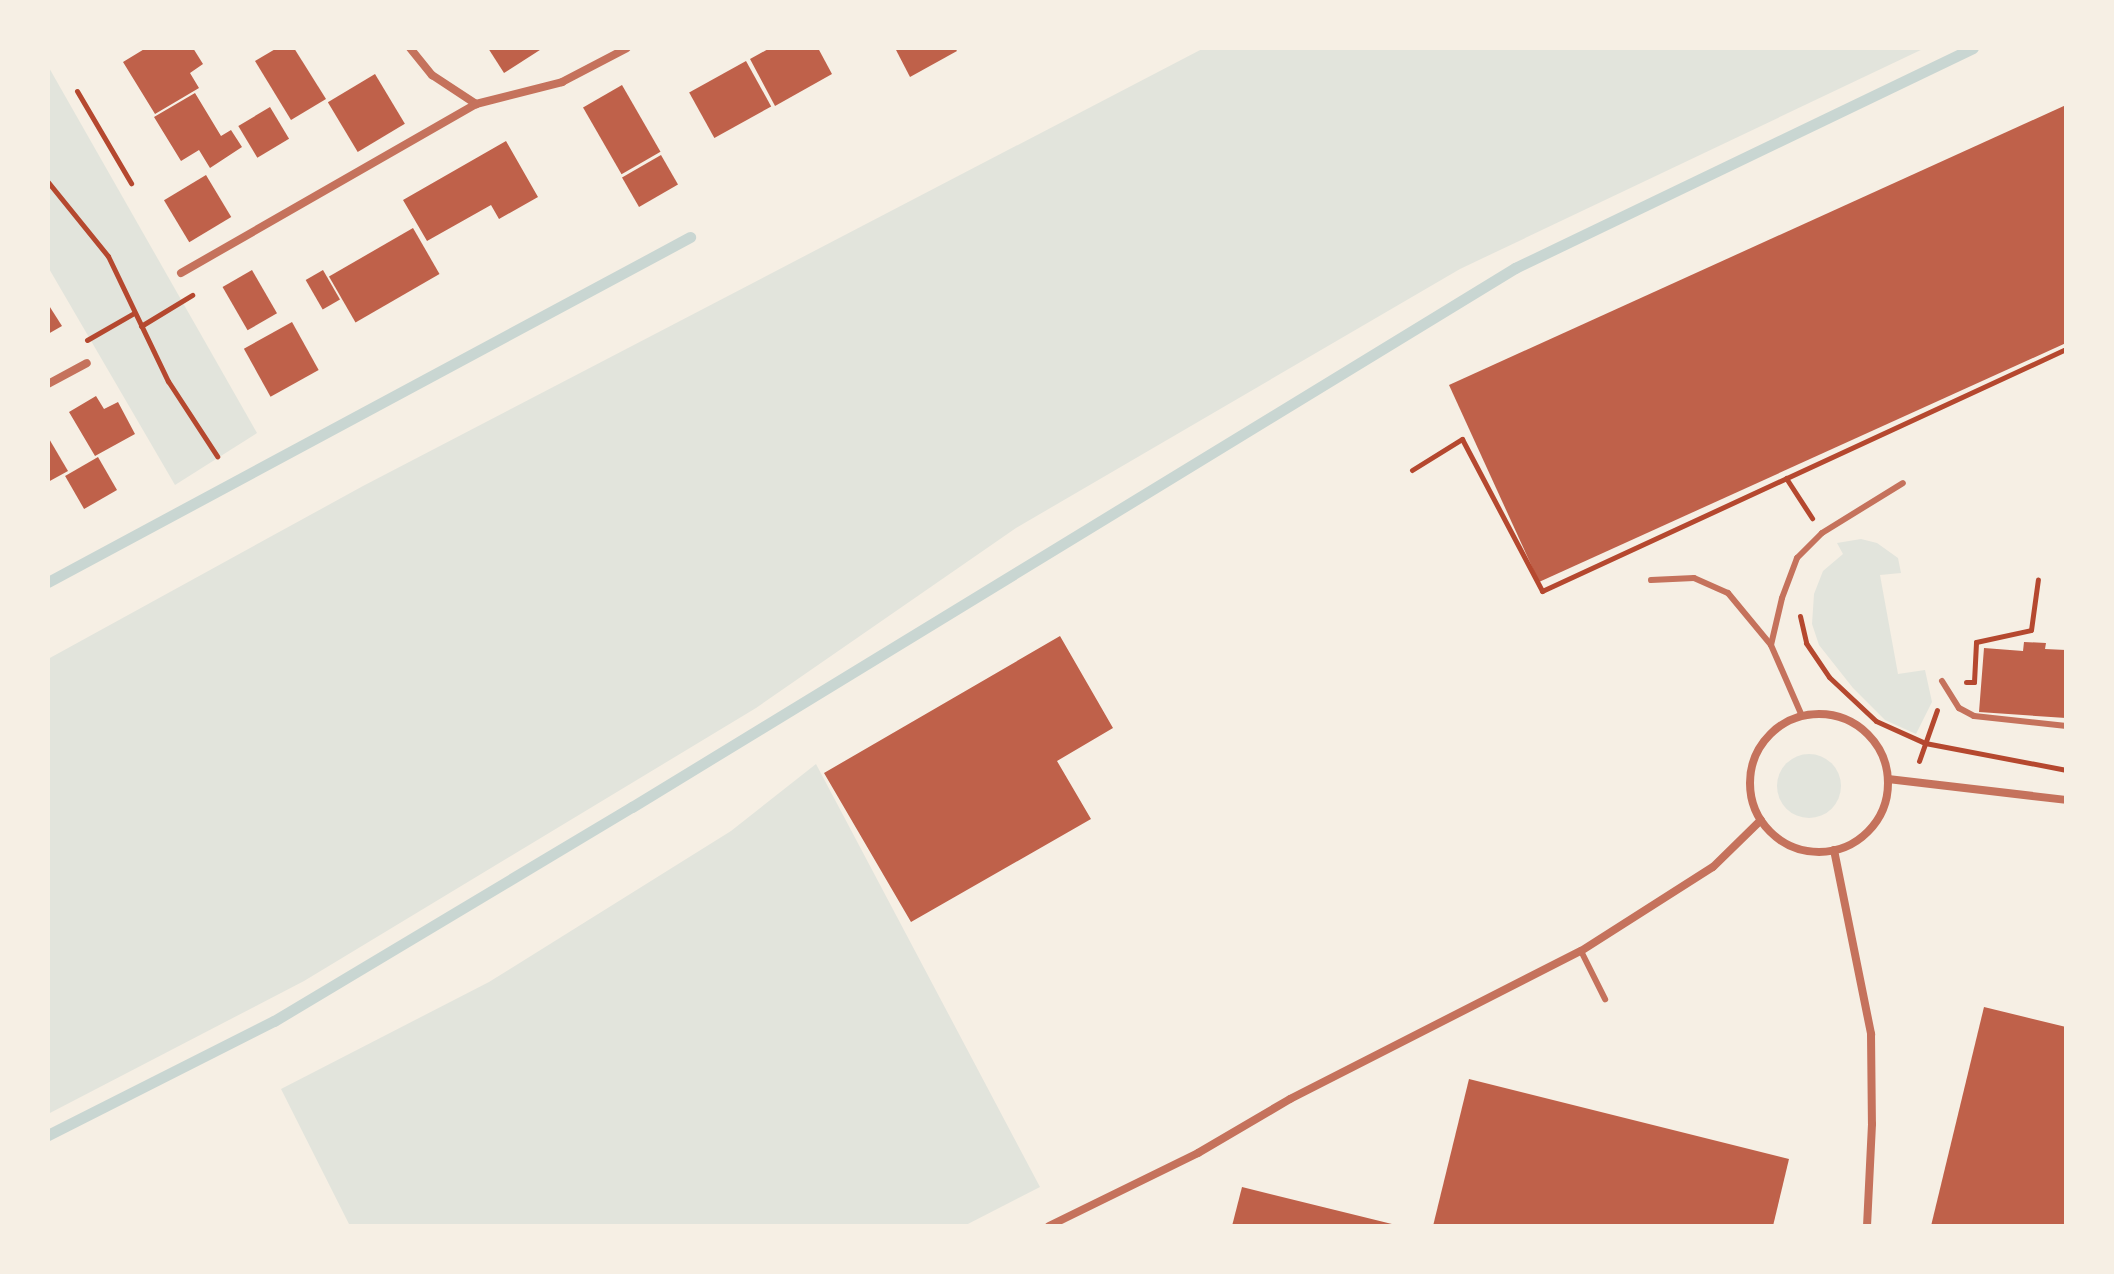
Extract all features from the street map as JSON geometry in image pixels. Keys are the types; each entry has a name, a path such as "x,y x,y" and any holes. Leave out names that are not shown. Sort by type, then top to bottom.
{"street":[{"path":"410,48 432,75 476,104"},
{"path":"181,273 476,104 562,82 627,48"},
{"path":"48,384 87,363"},
{"path":"1802,716 1841,718 1859,727 1883,759 1888,779 1886,798 1874,824 1852,843 1834,850 1814,852 1793,847 1775,836 1761,820 1750,785 1758,749 1769,734 1802,716"},
{"path":"1888,779 2066,800"},
{"path":"1049,1226 1070,1222 1581,951 1713,867 1761,820"},
{"path":"1834,850 1857,951 1871,1034 1872,1124 1867,1226"}],"lane":[{"path":"1771,645 1782,598 1797,558 1822,533 1903,483"},
{"path":"1651,580 1694,578 1728,593 1771,645 1802,716"},
{"path":"1942,681 1959,708 1974,716 2066,726"},
{"path":"1581,951 1605,999"}],"path":[{"path":"77,91 131,183"},
{"path":"48,182 108,256 168,381 217,456"},
{"path":"141,326 193,295"},
{"path":"87,363 78,345 134,313"},
{"path":"1412,470 1462,439 1542,591 2066,349"},
{"path":"1786,478 1822,533"},
{"path":"1911,780 1942,681 1974,682 1976,642 2031,630 2038,579"},
{"path":"1799,609 1806,643 1829,677 1876,721 1925,743 2066,770"}],"shaded area":[{"path":"1204,48 1925,48 1460,269 1016,528 756,708 304,981 48,1114 48,659 363,486"},
{"path":"48,66 257,433 175,485 48,267"},
{"path":"1861,539 1877,543 1898,558 1901,573 1880,575 1898,674 1925,670 1932,702 1916,734 1885,720 1853,688 1819,645 1812,624 1814,594 1823,571 1843,554 1837,543"},
{"path":"1809,754 1827,760 1835,768 1841,786 1835,804 1827,812 1809,818 1791,812 1783,804 1777,786 1783,768 1791,760"},
{"path":"816,764 1040,1187 964,1226 350,1226 281,1089 489,982 731,831"}],"building":[{"path":"146,48 193,48 203,64 190,73 199,88 155,114 123,62"},
{"path":"277,48 294,48 326,99 291,120 255,61"},
{"path":"488,48 543,48 504,73"},
{"path":"770,48 818,48 832,74 775,106 750,59"},
{"path":"895,48 955,48 957,51 910,77"},
{"path":"746,61 771,106 714,138 689,93"},
{"path":"375,74 405,124 358,152 328,102"},
{"path":"622,85 660,152 622,174 583,108"},
{"path":"195,93 221,136 231,130 242,147 210,168 199,150 181,161 154,117"},
{"path":"2066,105 2066,343 1539,582 1449,385"},
{"path":"270,107 289,139 257,158 238,126"},
{"path":"506,141 538,197 499,219 491,205 427,241 403,200"},
{"path":"661,155 678,184 639,207 622,178"},
{"path":"206,175 231,217 189,242 164,200"},
{"path":"413,228 440,274 355,322 329,276"},
{"path":"252,270 277,313 248,330 223,287"},
{"path":"323,270 340,299 323,309 306,280"},
{"path":"48,304 62,326 48,334"},
{"path":"292,322 319,370 271,397 244,349"},
{"path":"96,396 104,409 118,402 135,434 95,456 69,412"},
{"path":"48,437 68,471 48,482"},
{"path":"98,457 117,490 84,509 65,476"},
{"path":"1060,636 1113,728 1057,761 1091,819 911,922 824,773"},
{"path":"2024,642 2046,643 2045,649 2066,650 2066,718 1979,712 1984,648 2023,651"},
{"path":"1984,1007 2066,1027 2066,1226 1931,1226"},
{"path":"1469,1079 1789,1159 1773,1226 1433,1226"},
{"path":"1242,1187 1396,1225 1396,1226 1232,1226"}],"waterway":[{"path":"48,1135 274,1021 632,807 1515,268 1973,48"},
{"path":"48,582 690,237"}]}
